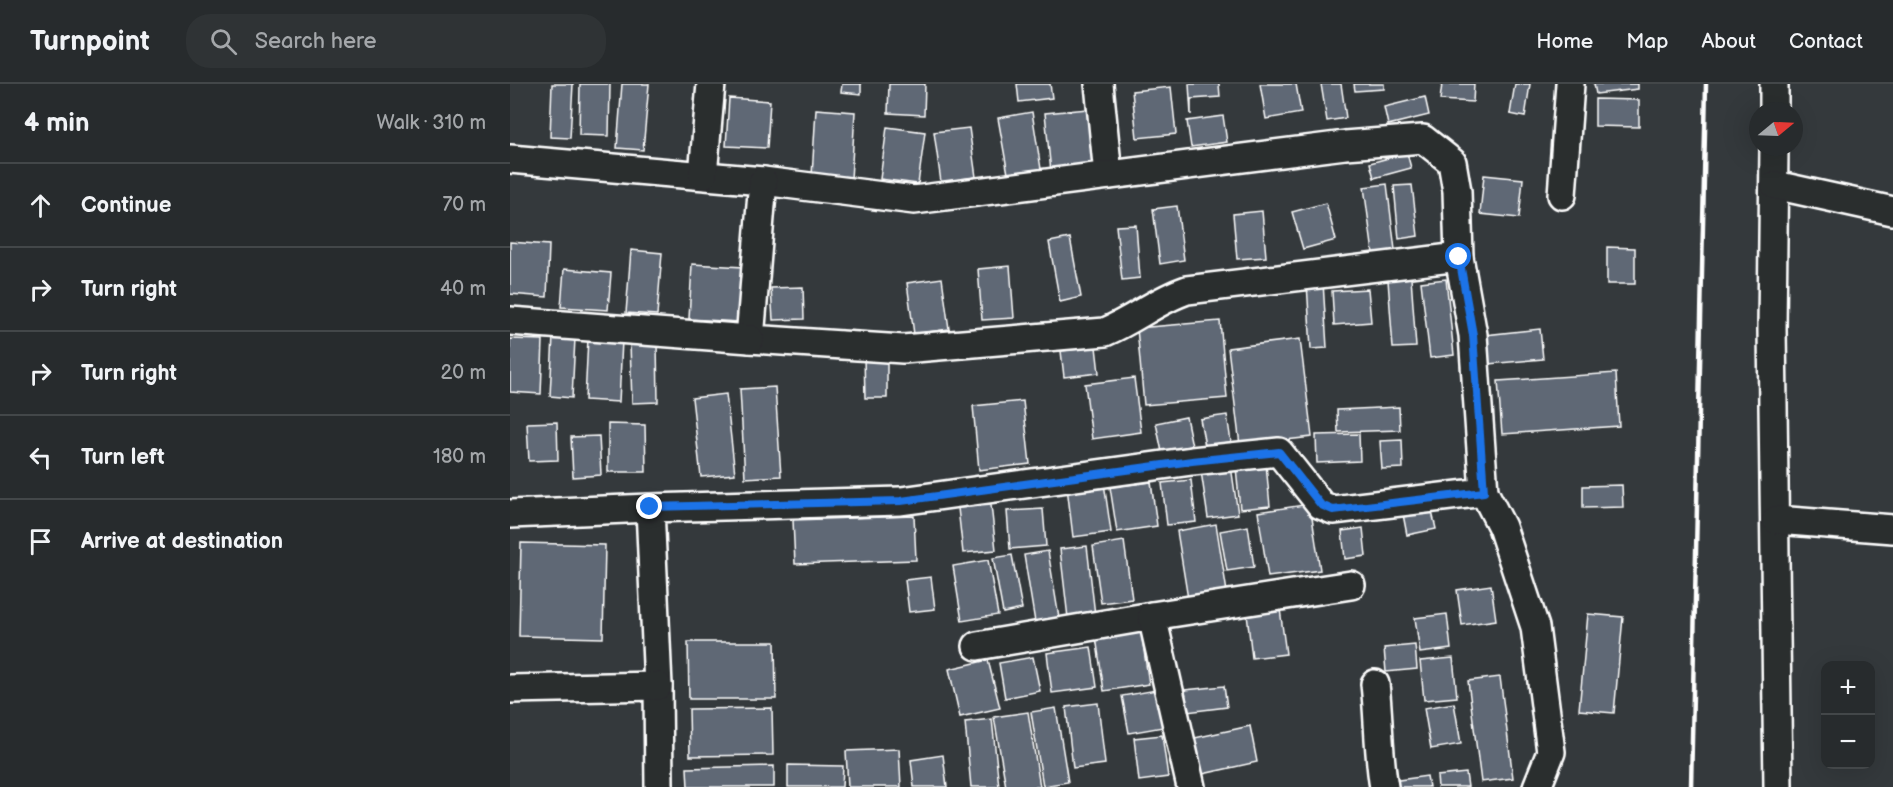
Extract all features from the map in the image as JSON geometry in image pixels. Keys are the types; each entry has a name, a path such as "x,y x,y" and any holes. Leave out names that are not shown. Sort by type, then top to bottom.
{"street":[{"path":"703,175 711,84"},
{"path":"1099,84 1108,175"},
{"path":"1562,195 1570,84"},
{"path":"1774,84 1774,102"},
{"path":"510,159 763,181 914,200 1345,146 1423,139 1452,162 1457,191 1459,257 1473,335 1484,492 1502,526 1534,627 1551,752 1537,787"},
{"path":"1774,156 1772,329 1778,787"},
{"path":"750,339 763,181"},
{"path":"1775,185 1893,211"},
{"path":"510,321 903,350 1105,332 1168,296 1187,290 1459,257"},
{"path":"510,514 650,507 901,501 1192,461 1279,452 1321,505 1333,510 1484,492"},
{"path":"650,507 658,686 659,787"},
{"path":"1776,520 1893,529"},
{"path":"977,646 1351,585"},
{"path":"1152,616 1191,787"},
{"path":"1375,684 1379,723 1379,758 1384,787"},
{"path":"510,689 658,686"}],"building":[{"path":"552,84 573,84 570,138 550,137"},
{"path":"580,84 610,84 609,136 579,135"},
{"path":"622,84 649,84 643,150 617,148"},
{"path":"842,84 861,84 861,94 841,92"},
{"path":"889,84 925,84 924,115 888,113"},
{"path":"1017,84 1050,84 1052,98 1019,102"},
{"path":"1189,84 1219,84 1220,97 1191,99 1191,115"},
{"path":"1260,84 1296,84 1301,113 1266,119"},
{"path":"1321,84 1341,84 1346,118 1327,121"},
{"path":"1354,84 1384,84 1384,89 1355,91"},
{"path":"1442,84 1474,84 1473,102 1440,100"},
{"path":"1515,84 1530,84 1525,117 1510,114"},
{"path":"1594,84 1638,84 1638,89 1596,94"},
{"path":"1171,87 1176,134 1137,138 1132,91"},
{"path":"1425,97 1429,115 1388,125 1384,107"},
{"path":"729,98 770,101 767,148 726,146"},
{"path":"1595,99 1639,100 1639,127 1595,126"},
{"path":"816,109 855,112 851,179 812,176"},
{"path":"1088,109 1094,168 1051,172 1045,113"},
{"path":"1032,112 1041,169 1008,174 998,118"},
{"path":"1223,116 1227,142 1191,147 1187,121"},
{"path":"887,127 925,132 918,184 880,179"},
{"path":"969,128 976,177 941,182 934,132"},
{"path":"1407,153 1411,168 1374,178 1370,163"},
{"path":"1484,175 1523,179 1519,218 1480,214"},
{"path":"1387,184 1395,250 1373,253 1364,187"},
{"path":"1412,185 1418,236 1399,239 1394,186"},
{"path":"1326,203 1336,240 1303,249 1292,212"},
{"path":"1177,206 1184,260 1160,264 1153,209"},
{"path":"1262,211 1266,257 1237,259 1233,214"},
{"path":"1136,225 1140,278 1122,280 1116,226"},
{"path":"1070,238 1081,297 1060,302 1049,242"},
{"path":"510,242 549,245 547,297 510,294"},
{"path":"1607,247 1635,248 1635,284 1607,284"},
{"path":"631,250 662,253 657,315 626,313"},
{"path":"692,264 743,267 740,322 689,319"},
{"path":"1010,266 1014,318 982,320 978,269"},
{"path":"564,269 611,273 608,310 561,307"},
{"path":"942,278 949,329 914,334 907,283"},
{"path":"1411,278 1416,347 1393,348 1388,280"},
{"path":"1446,279 1454,355 1430,358 1421,282"},
{"path":"1323,282 1327,348 1311,349 1307,283"},
{"path":"803,287 804,319 773,320 771,288"},
{"path":"1368,289 1371,322 1334,325 1332,291"},
{"path":"1220,321 1227,398 1144,405 1137,328"},
{"path":"1540,329 1543,359 1488,364 1485,335"},
{"path":"553,336 575,338 572,398 550,396"},
{"path":"588,338 622,340 619,402 585,400"},
{"path":"510,339 543,340 541,394 510,392"},
{"path":"1300,339 1312,437 1240,445 1228,348"},
{"path":"630,343 657,343 658,402 632,403"},
{"path":"1096,347 1099,373 1064,377 1061,351"},
{"path":"864,356 887,356 887,398 865,398"},
{"path":"1616,373 1619,426 1502,434 1498,381"},
{"path":"1134,378 1141,432 1092,439 1085,384"},
{"path":"775,387 781,476 745,478 740,389"},
{"path":"726,394 735,474 701,477 692,398"},
{"path":"1023,401 1030,464 979,470 973,406"},
{"path":"1399,407 1400,430 1338,432 1337,410"},
{"path":"1227,415 1231,442 1205,446 1200,419"},
{"path":"1186,417 1192,446 1162,452 1156,423"},
{"path":"557,422 558,460 529,461 527,423"},
{"path":"608,424 645,425 646,472 608,472"},
{"path":"1359,434 1360,461 1317,463 1316,435"},
{"path":"599,436 601,475 573,477 571,437"},
{"path":"1402,440 1403,468 1382,469 1380,441"},
{"path":"1266,464 1270,506 1240,509 1236,467"},
{"path":"1231,466 1238,514 1208,518 1201,471"},
{"path":"1191,480 1196,522 1167,525 1162,483"},
{"path":"1151,482 1157,526 1117,532 1110,487"},
{"path":"1104,483 1111,532 1073,537 1067,487"},
{"path":"1622,485 1623,507 1583,508 1583,486"},
{"path":"1430,503 1436,529 1407,535 1402,509"},
{"path":"1310,504 1320,570 1268,577 1258,512"},
{"path":"991,505 996,550 963,553 958,508"},
{"path":"1043,509 1046,546 1010,549 1007,511"},
{"path":"914,516 916,560 795,564 793,520"},
{"path":"1216,524 1228,598 1189,605 1177,531"},
{"path":"1248,526 1254,567 1227,571 1220,531"},
{"path":"1363,528 1366,556 1345,559 1342,531"},
{"path":"1124,541 1132,599 1101,603 1093,546"},
{"path":"521,543 605,545 603,638 519,636"},
{"path":"1087,546 1095,615 1068,618 1060,549"},
{"path":"1048,551 1059,618 1035,622 1024,555"},
{"path":"1012,555 1022,609 1003,613 993,558"},
{"path":"988,560 998,615 962,621 953,566"},
{"path":"931,577 935,609 909,612 905,580"},
{"path":"1491,585 1496,620 1462,625 1457,590"},
{"path":"1280,609 1286,654 1252,658 1247,614"},
{"path":"1447,614 1451,649 1420,653 1415,618"},
{"path":"1588,614 1623,617 1614,713 1579,710"},
{"path":"1141,631 1149,684 1104,691 1096,637"},
{"path":"688,642 775,642 776,699 689,699"},
{"path":"1415,645 1417,669 1386,672 1384,648"},
{"path":"1091,647 1097,687 1052,693 1047,653"},
{"path":"1033,657 1040,691 1005,698 999,663"},
{"path":"1453,658 1457,697 1424,700 1420,661"},
{"path":"988,660 1000,708 960,717 949,669"},
{"path":"1500,677 1513,778 1481,782 1468,681"},
{"path":"1224,686 1227,707 1187,712 1185,690"},
{"path":"1156,690 1163,727 1129,733 1122,696"},
{"path":"1098,703 1105,764 1073,768 1066,707"},
{"path":"1454,703 1461,744 1431,749 1424,708"},
{"path":"772,708 773,755 690,756 689,709"},
{"path":"1056,708 1068,782 1043,786 1031,712"},
{"path":"1028,712 1040,787 1006,787 994,717"},
{"path":"992,719 999,787 971,787 965,722"},
{"path":"1250,726 1257,762 1198,775 1190,739"},
{"path":"1162,735 1168,777 1139,781 1134,738"},
{"path":"899,749 901,787 848,787 846,751"},
{"path":"943,755 947,787 914,787 911,760"},
{"path":"788,765 843,766 842,787 788,787"},
{"path":"774,766 774,787 688,787 687,768"},
{"path":"1466,773 1468,787 1438,787 1437,776"},
{"path":"1427,776 1429,787 1393,787 1392,781"}],"railway":[{"path":"1691,787 1706,84"}],"route":[{"path":"650,507 901,501 1192,461 1279,452 1321,505 1333,510 1484,492 1473,335 1459,257"}]}
